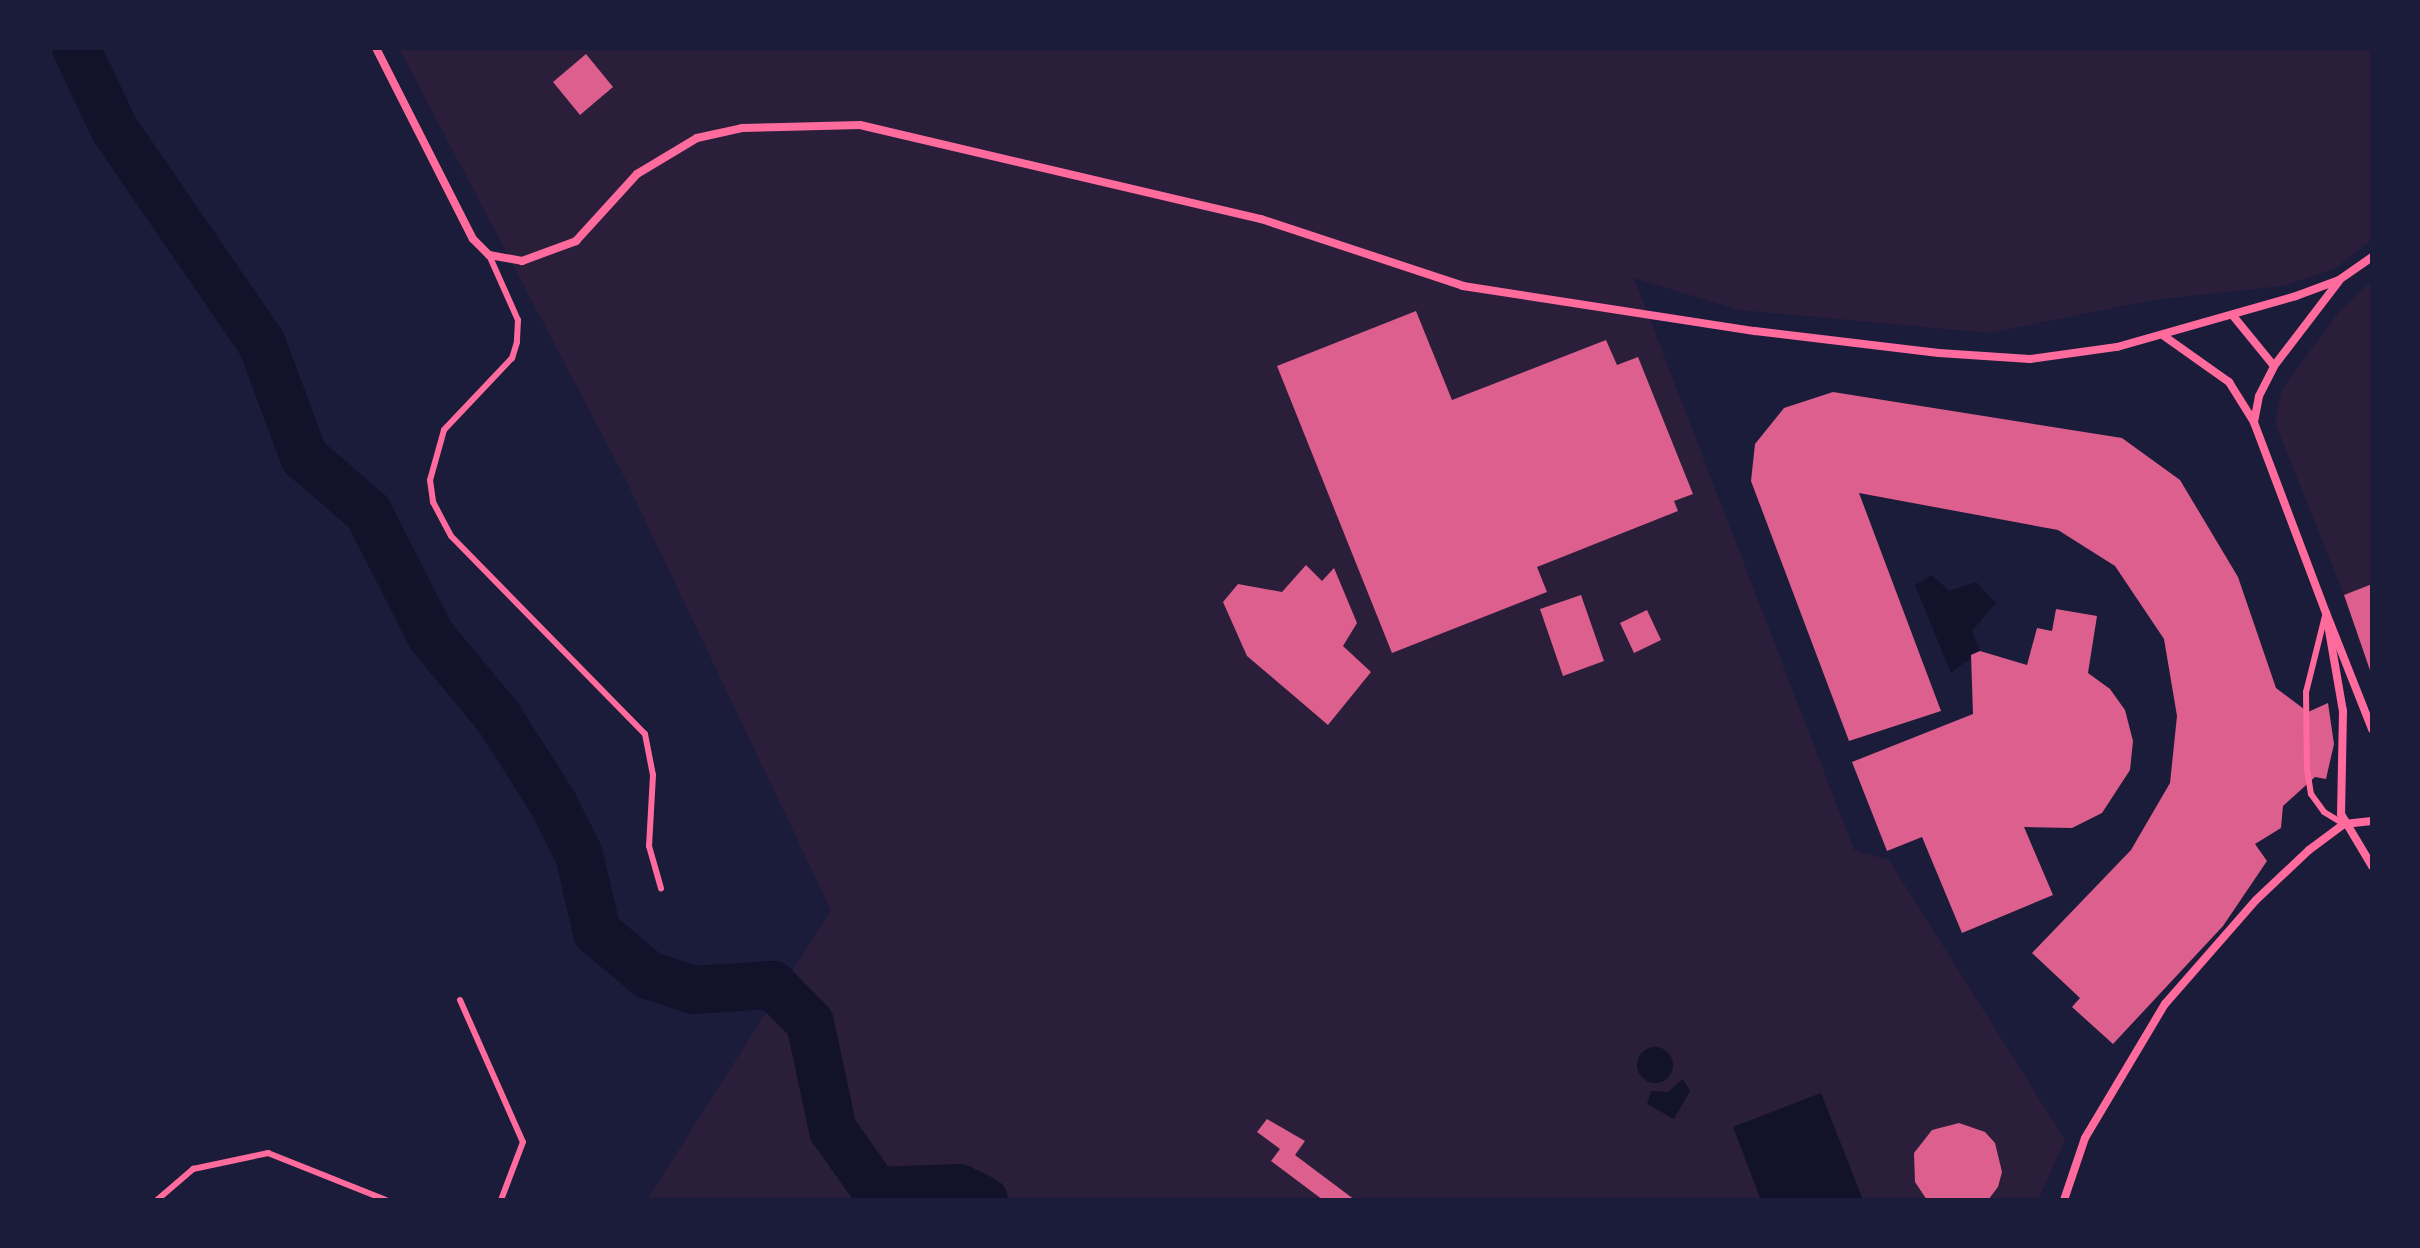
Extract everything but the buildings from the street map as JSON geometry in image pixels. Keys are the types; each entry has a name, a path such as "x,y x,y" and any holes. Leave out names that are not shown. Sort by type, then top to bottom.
{"street":[{"path":"376,48 473,239 489,255 522,261 576,241 637,174 697,138 742,128 860,125 1261,219 1463,286 1939,353 2071,357 2234,317 2339,280 2372,257"},
{"path":"2254,422 2259,396 2274,366 2339,280"},
{"path":"2234,317 2274,366"},
{"path":"2164,336 2229,382 2254,422 2372,729"},
{"path":"2326,613 2343,711 2338,780 2344,824 2372,866"},
{"path":"2064,1200 2085,1138 2165,1004 2256,900 2344,824 2372,821"}],"lane":[{"path":"489,255 518,320 517,342 512,358 444,430 430,480 433,502 451,536 645,734 653,752 649,846 661,888"},
{"path":"2326,613 2306,692 2307,769 2311,794 2324,812 2344,824"},
{"path":"460,1000 523,1142 501,1200"},
{"path":"157,1200 193,1169 268,1153 386,1200"}],"shaded area":[{"path":"399,48 2372,48 2372,239 2335,269 2282,286 2153,300 1989,333 1739,310 1634,278 1854,850 1889,860 2065,1140 2038,1200 647,1200 831,910 625,478"},
{"path":"2372,280 2372,584 2344,595 2275,423 2282,389 2338,313"},
{"path":"1932,575 1949,591 1976,582 1996,603 1972,631 1980,651 1951,673 1915,585"},
{"path":"1655,1047 1668,1052 1673,1065 1668,1078 1655,1083 1642,1078 1637,1065 1642,1052"},
{"path":"1683,1079 1690,1091 1674,1119 1647,1104 1651,1091 1668,1092"},
{"path":"1821,1093 1863,1200 1761,1200 1733,1127"}],"waterway":[{"path":"76,48 115,130 262,344 304,457 368,512 431,636 499,718 553,803 579,855 597,932 648,975 693,990 773,985 810,1023 833,1130 876,1191 959,1188 984,1200"}]}
